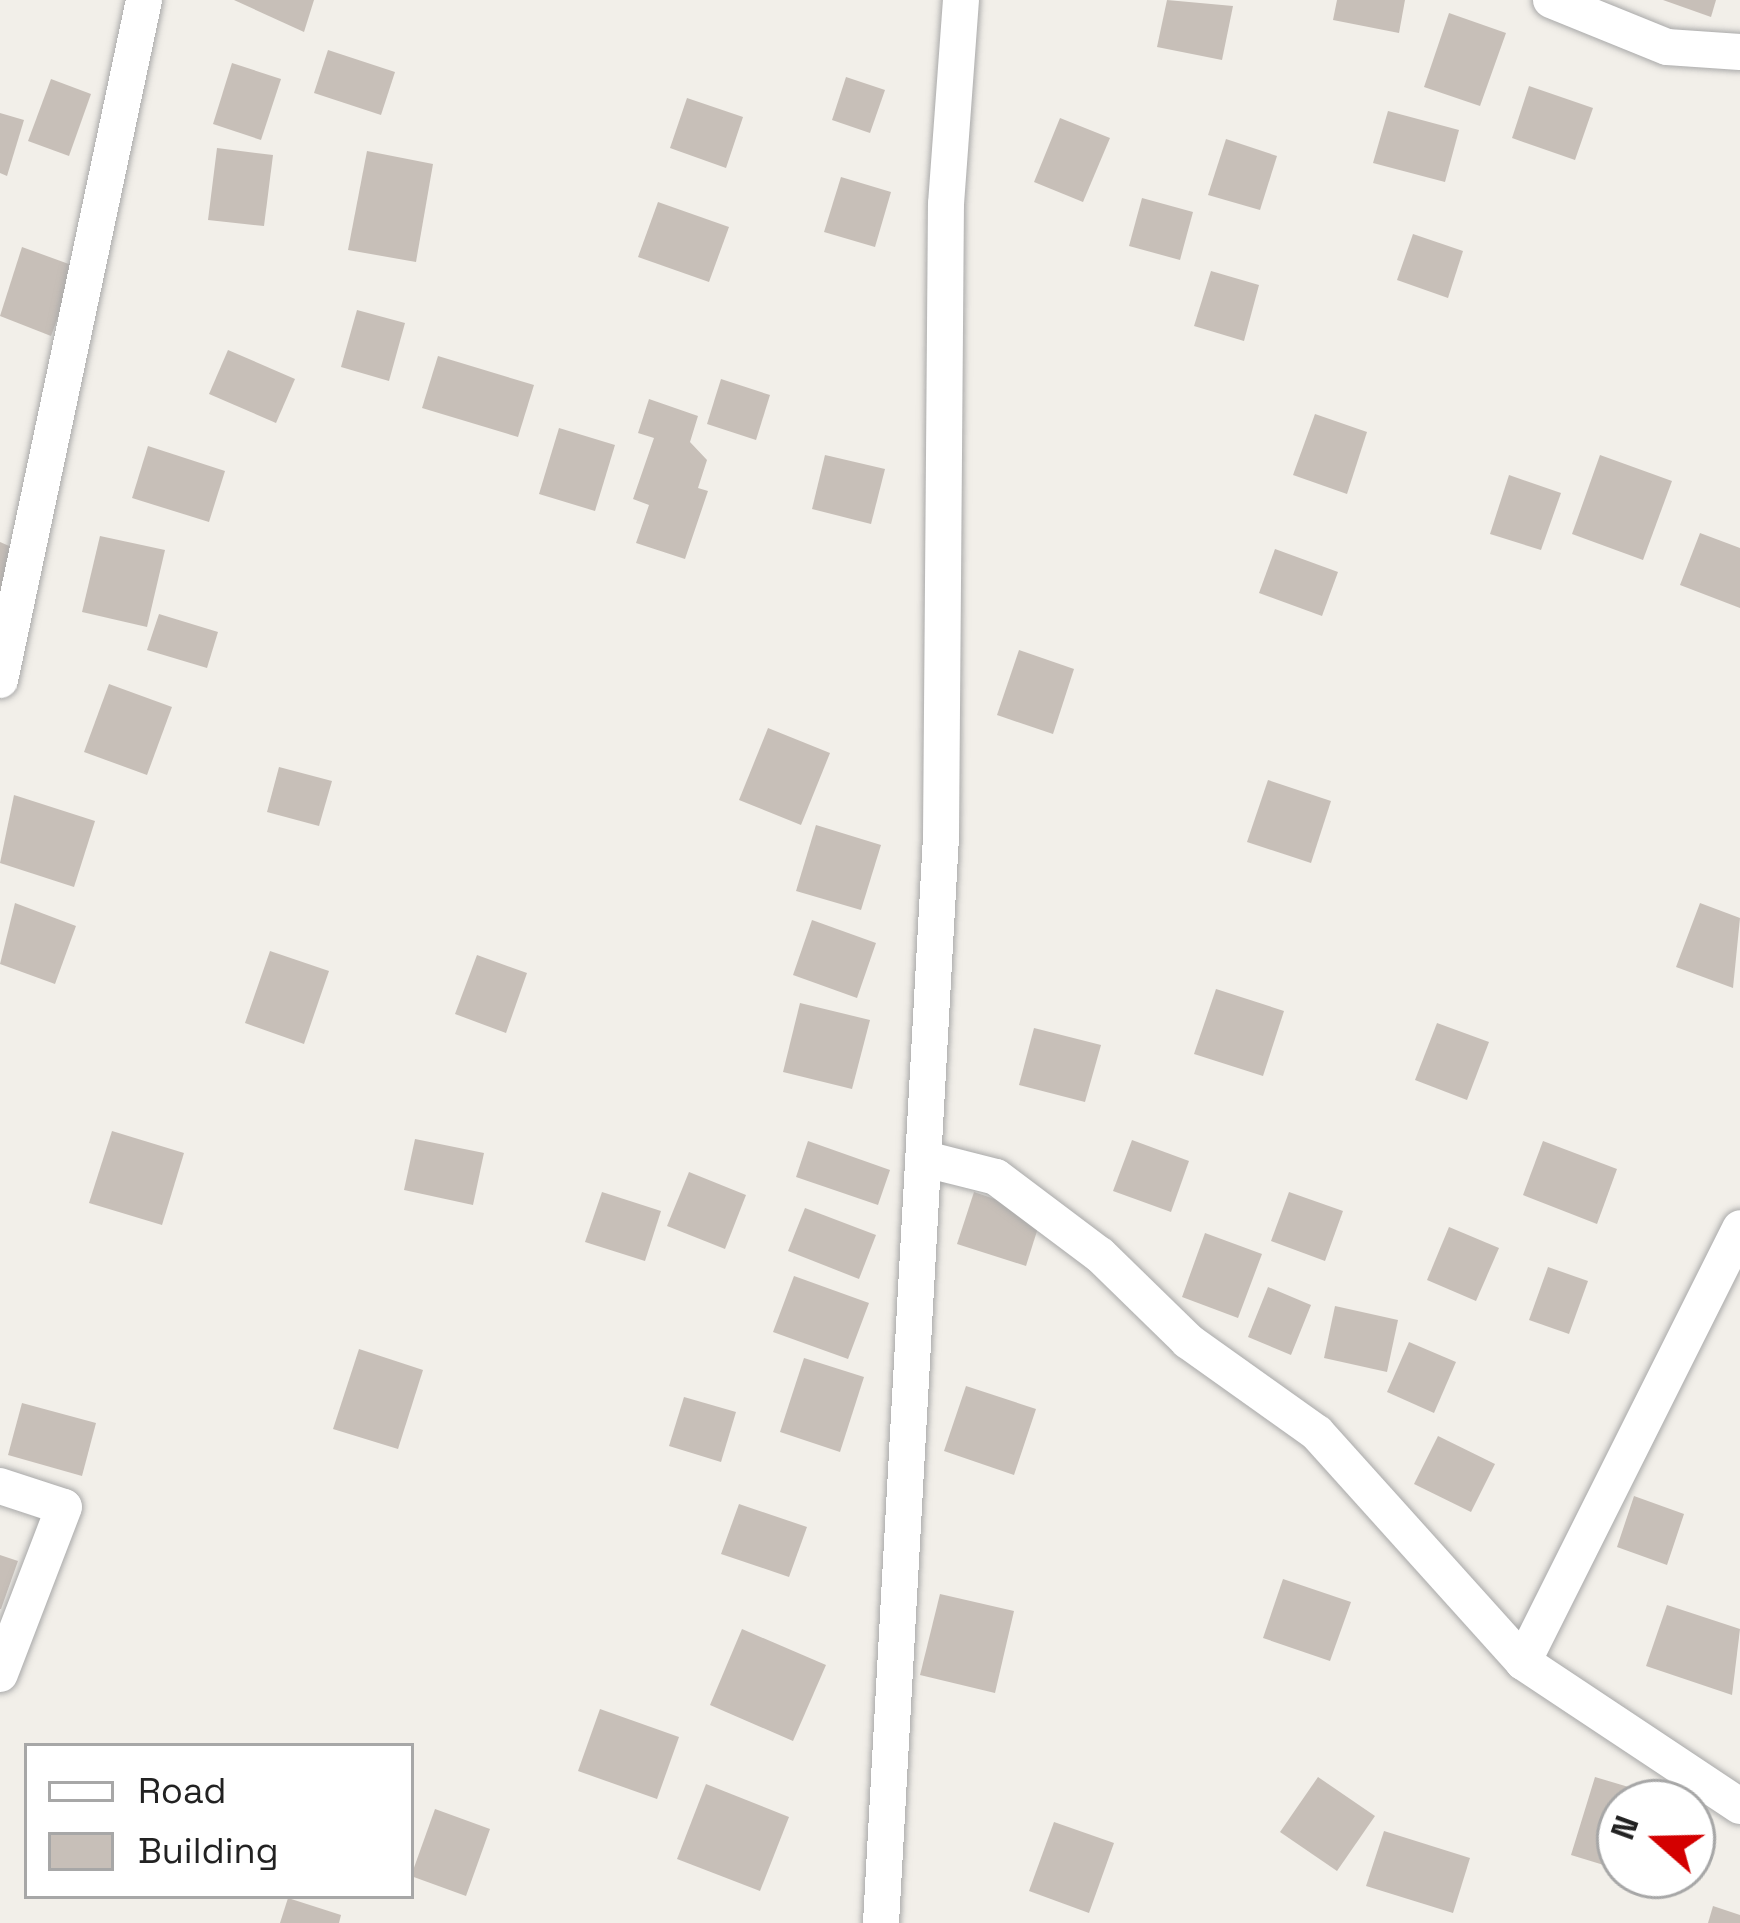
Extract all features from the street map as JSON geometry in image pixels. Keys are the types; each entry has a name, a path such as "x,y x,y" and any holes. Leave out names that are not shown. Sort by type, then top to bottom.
{"street":[{"path":"0,680 144,0"},
{"path":"880,1923 926,1159 961,0"},
{"path":"1551,0 1666,46 1740,52"},
{"path":"926,1159 996,1177 1188,1341 1317,1433 1522,1662 1740,1807"},
{"path":"1522,1662 1740,1228"},
{"path":"0,1486 64,1507 0,1674"}],"building":[{"path":"234,0 314,0 304,32"},
{"path":"1167,0 1233,6 1222,60 1157,47"},
{"path":"1337,0 1405,0 1399,33 1333,20"},
{"path":"1663,0 1716,0 1711,17"},
{"path":"1449,13 1506,33 1480,106 1424,87"},
{"path":"328,50 395,72 381,115 314,93"},
{"path":"232,63 281,79 261,140 213,124"},
{"path":"846,77 885,90 870,133 832,120"},
{"path":"51,79 91,94 69,156 28,141"},
{"path":"1529,86 1593,108 1575,160 1512,138"},
{"path":"687,98 743,117 726,168 670,148"},
{"path":"1388,111 1459,130 1445,182 1373,163"},
{"path":"0,113 24,120 7,176 0,173"},
{"path":"1060,118 1110,138 1083,202 1034,182"},
{"path":"1226,139 1277,156 1260,210 1208,195"},
{"path":"217,148 273,155 264,226 208,220"},
{"path":"367,151 433,164 416,262 348,250"},
{"path":"841,177 891,192 875,247 824,232"},
{"path":"1142,198 1193,212 1180,260 1129,246"},
{"path":"658,202 729,227 709,282 638,257"},
{"path":"1413,234 1463,251 1448,298 1397,280"},
{"path":"22,247 77,267 51,336 0,316"},
{"path":"1211,271 1259,285 1244,341 1194,326"},
{"path":"357,310 405,323 389,381 341,367"},
{"path":"228,350 295,379 276,423 209,394"},
{"path":"438,356 534,385 518,437 422,408"},
{"path":"721,379 770,395 756,440 707,424"},
{"path":"649,399 698,416 690,442 707,460 698,488 708,491 685,559 636,543 649,505 633,499 654,438 638,433"},
{"path":"1315,414 1367,432 1347,494 1293,475"},
{"path":"559,428 615,445 595,511 539,494"},
{"path":"148,446 225,471 209,522 132,498"},
{"path":"825,455 885,469 871,524 812,509"},
{"path":"1600,455 1672,481 1643,560 1572,534"},
{"path":"1509,475 1561,493 1541,550 1490,534"},
{"path":"1700,533 1740,548 1740,608 1680,585"},
{"path":"100,536 165,550 147,627 82,612"},
{"path":"0,542 23,552 0,606"},
{"path":"1275,549 1338,572 1322,616 1259,593"},
{"path":"159,614 218,632 207,668 147,650"},
{"path":"1019,650 1074,669 1053,734 997,715"},
{"path":"109,684 172,707 147,775 84,752"},
{"path":"768,728 830,753 801,825 739,800"},
{"path":"279,767 332,781 319,826 267,812"},
{"path":"1268,780 1331,801 1311,863 1247,842"},
{"path":"14,795 95,821 74,887 0,863"},
{"path":"816,825 881,845 861,910 796,891"},
{"path":"15,903 76,926 55,984 0,964"},
{"path":"1700,903 1740,918 1733,988 1676,967"},
{"path":"812,920 876,943 857,998 793,975"},
{"path":"270,951 329,971 304,1044 245,1023"},
{"path":"477,955 527,973 506,1033 455,1014"},
{"path":"1216,989 1284,1011 1263,1076 1194,1054"},
{"path":"800,1003 870,1020 852,1089 783,1072"},
{"path":"1437,1023 1489,1042 1467,1100 1415,1080"},
{"path":"1034,1028 1101,1045 1085,1102 1019,1085"},
{"path":"112,1131 184,1153 162,1225 89,1203"},
{"path":"415,1139 484,1153 473,1205 404,1190"},
{"path":"1132,1140 1189,1161 1171,1212 1113,1191"},
{"path":"808,1141 890,1170 878,1205 796,1177"},
{"path":"1543,1141 1617,1169 1597,1224 1523,1195"},
{"path":"689,1172 746,1195 725,1249 667,1226"},
{"path":"602,1192 661,1211 645,1261 585,1242"},
{"path":"974,1192 1042,1215 1026,1266 957,1244"},
{"path":"1289,1192 1343,1211 1325,1261 1271,1241"},
{"path":"805,1208 876,1235 859,1279 788,1251"},
{"path":"1449,1227 1499,1248 1476,1301 1427,1280"},
{"path":"1205,1233 1262,1254 1238,1318 1182,1297"},
{"path":"1548,1267 1588,1281 1569,1334 1529,1320"},
{"path":"794,1276 869,1303 848,1359 773,1332"},
{"path":"1268,1287 1311,1305 1291,1355 1248,1337"},
{"path":"1335,1306 1398,1320 1387,1372 1324,1358"},
{"path":"1409,1342 1456,1362 1434,1413 1387,1392"},
{"path":"359,1349 423,1370 398,1449 333,1429"},
{"path":"804,1358 864,1377 840,1452 780,1432"},
{"path":"966,1386 1036,1409 1014,1475 944,1451"},
{"path":"684,1397 736,1412 721,1462 669,1446"},
{"path":"22,1403 96,1423 82,1476 8,1455"},
{"path":"1438,1436 1495,1464 1471,1512 1414,1484"},
{"path":"1634,1496 1684,1514 1667,1565 1617,1547"},
{"path":"739,1504 807,1527 789,1577 721,1554"},
{"path":"0,1555 18,1561 1,1609 0,1609"},
{"path":"1283,1579 1351,1602 1330,1661 1263,1638"},
{"path":"940,1594 1014,1611 995,1693 920,1675"},
{"path":"1667,1605 1740,1629 1732,1695 1646,1666"},
{"path":"742,1629 826,1665 793,1741 710,1705"},
{"path":"600,1709 679,1737 657,1799 578,1771"},
{"path":"1318,1777 1375,1816 1337,1871 1280,1832"},
{"path":"1595,1777 1602,1779 1596,1779 1596,1863 1571,1855"},
{"path":"706,1784 789,1817 760,1891 677,1859"},
{"path":"435,1809 490,1829 466,1896 414,1877"},
{"path":"1054,1822 1114,1843 1089,1913 1029,1891"},
{"path":"1384,1831 1470,1858 1453,1913 1366,1886"},
{"path":"288,1899 341,1915 339,1923 280,1923"},
{"path":"1713,1906 1740,1915 1740,1923 1708,1923"}]}
